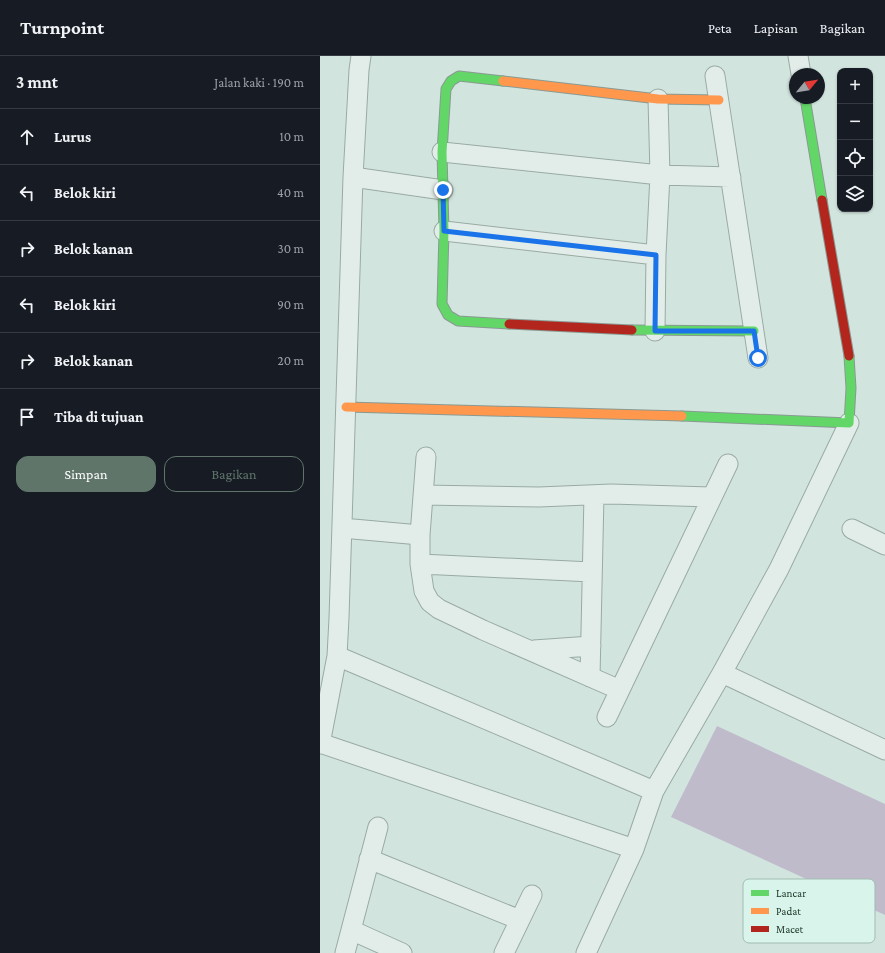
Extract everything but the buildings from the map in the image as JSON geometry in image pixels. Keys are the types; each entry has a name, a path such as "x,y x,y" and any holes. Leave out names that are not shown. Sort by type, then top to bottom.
{"street":[{"path":"361,56 353,177 337,656 320,743 634,849"},
{"path":"798,56 800,68"},
{"path":"719,100 658,99 459,76 453,78 448,82 446,89 442,152 444,231 442,304 444,310 453,319 458,321 655,331 754,331"},
{"path":"715,76 758,358"},
{"path":"655,331 656,255 660,175 658,99"},
{"path":"586,953 634,849 654,791 780,569 849,423 852,404 846,338 806,104"},
{"path":"442,152 660,175 731,177"},
{"path":"353,177 443,190"},
{"path":"444,231 656,255"},
{"path":"346,407 595,413 849,423"},
{"path":"426,457 420,535 420,564 424,591 430,602 439,609 483,630 620,690"},
{"path":"607,717 728,464"},
{"path":"423,495 711,497"},
{"path":"590,676 594,495"},
{"path":"342,528 420,535"},
{"path":"852,529 885,545"},
{"path":"420,564 592,572"},
{"path":"531,650 591,646"},
{"path":"337,656 654,791"},
{"path":"722,673 885,750"},
{"path":"344,953 378,827"},
{"path":"370,859 520,920"},
{"path":"504,953 532,895"},
{"path":"350,930 402,953"}],"shaded area":[{"path":"717,726 885,804 885,915 875,910 875,879 806,879 671,817"}],"traffic: fast":[{"path":"503,81 459,76 451,81 446,89 442,152 444,231 442,304 448,315 458,321 509,324"},
{"path":"806,104 822,200"},
{"path":"632,330 754,331"},
{"path":"682,416 849,423 851,388 849,356"}],"traffic: slow":[{"path":"503,81 658,99 719,100"},
{"path":"346,407 682,416"}],"traffic: jam":[{"path":"822,200 849,356"},
{"path":"509,324 632,330"}],"route":[{"path":"443,190 444,231 656,255 655,331 754,331 758,358"}]}
